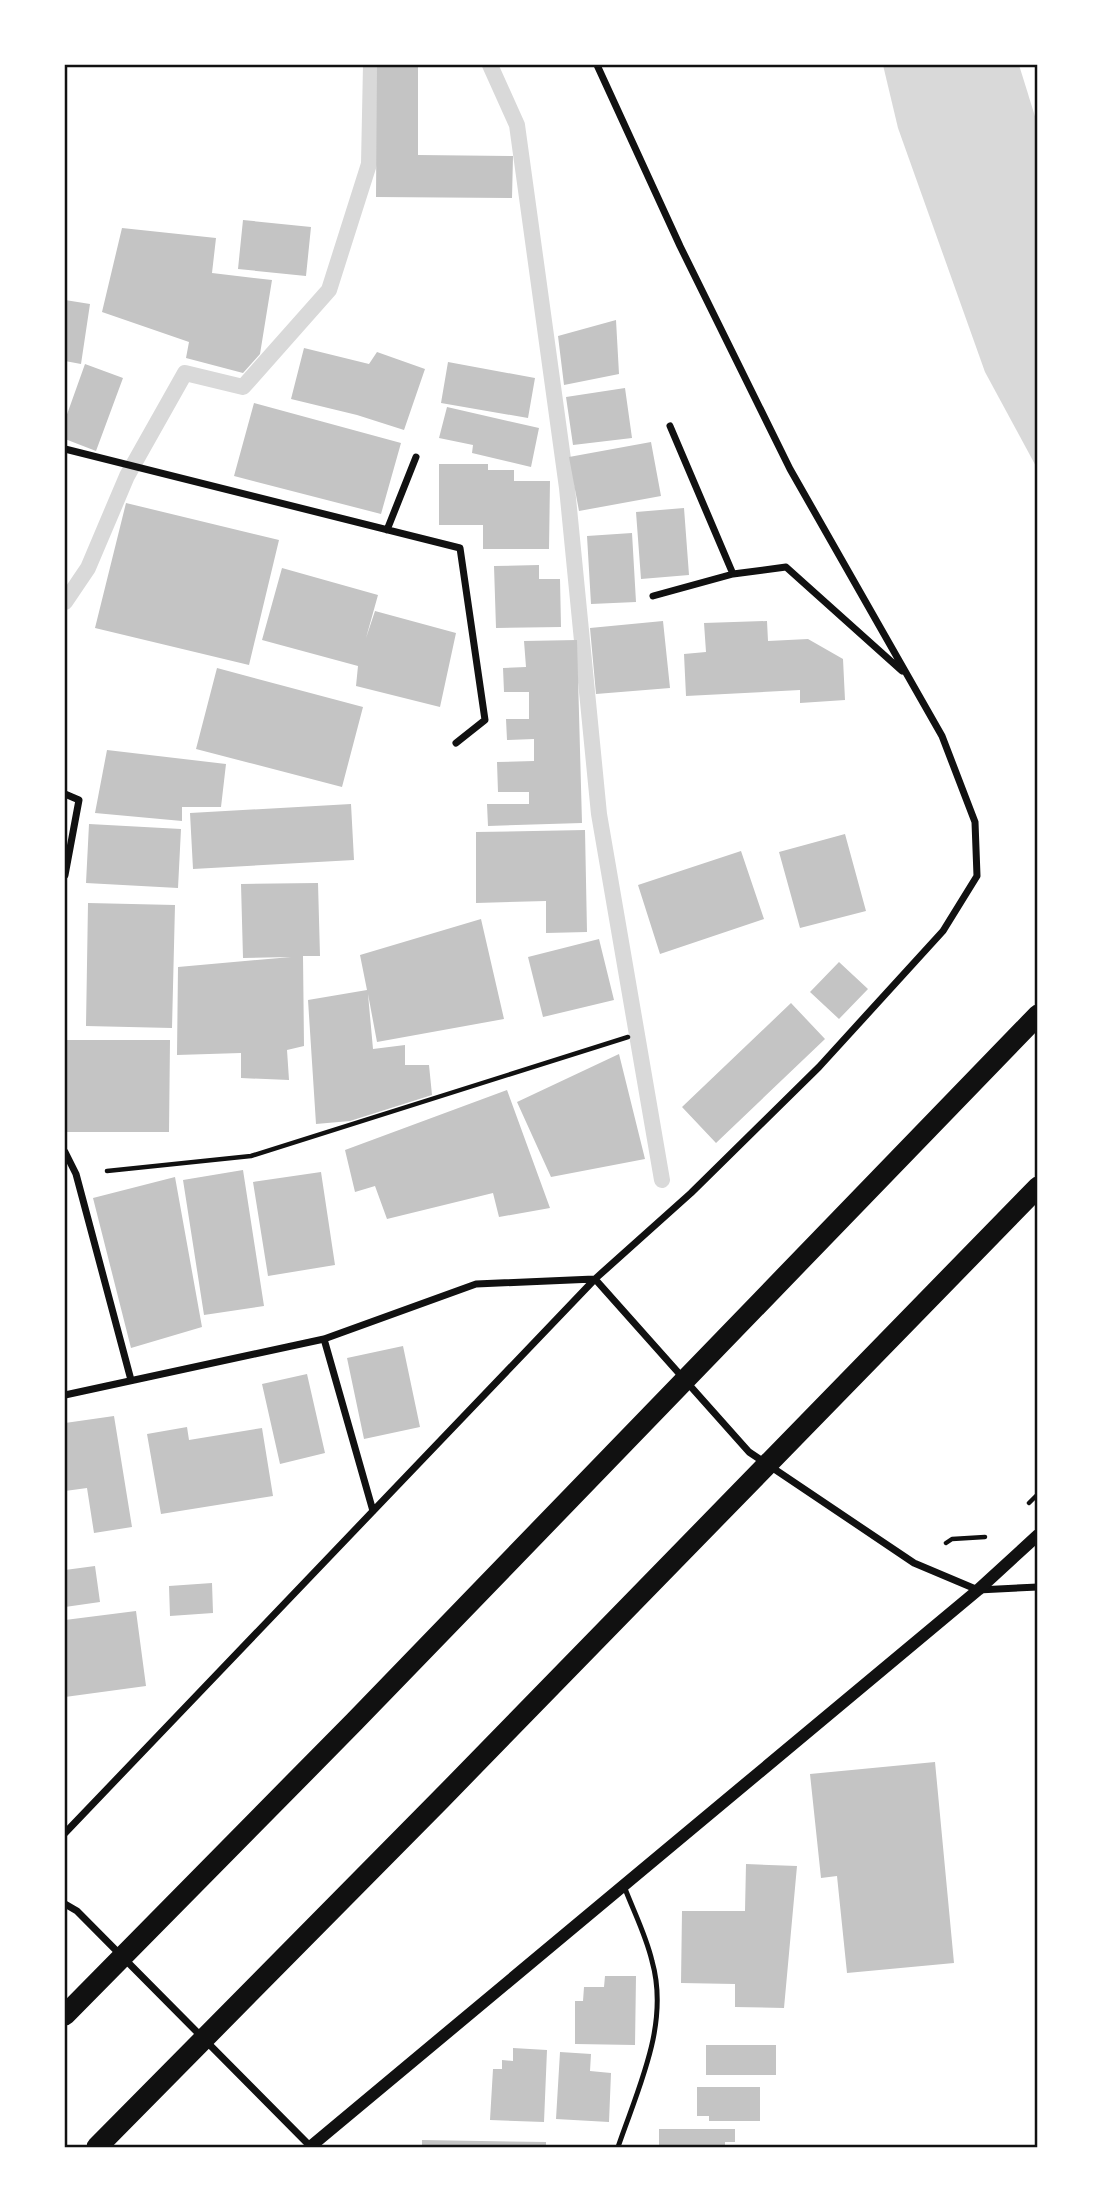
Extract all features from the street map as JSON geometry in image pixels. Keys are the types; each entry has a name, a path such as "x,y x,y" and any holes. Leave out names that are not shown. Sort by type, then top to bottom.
{"highway":[{"path":"65,2015 365,1712 1038,1015"},
{"path":"97,2147 450,1790 1038,1186"}],"street":[{"path":"65,1833 595,1279 691,1193 819,1067 943,931 977,876 975,822 942,736 790,469 680,246 597,65"},
{"path":"670,426 733,574"},
{"path":"65,449 460,548 485,720 456,743"},
{"path":"387,530 416,457"},
{"path":"653,596 733,574 786,567 907,676"},
{"path":"65,794 79,800 65,875"},
{"path":"65,1152 76,1174 131,1381"},
{"path":"65,1395 324,1339 476,1284 595,1279"},
{"path":"595,1279 749,1452 914,1563 978,1590 1038,1587"},
{"path":"324,1339 373,1511"},
{"path":"65,1905 77,1911 311,2147 978,1590 1038,1535"}],"lane":[{"path":"618,2147 654,2040 658,1995 653,1961 624,1885"}],"path":[{"path":"76,1174 251,1156 628,1037"}],"shaded area":[{"path":"883,65 1019,65 1038,126 1038,470 985,372 898,128"}],"building":[{"path":"377,65 418,65 418,155 513,156 512,198 376,197"},
{"path":"243,220 311,227 306,276 238,269"},
{"path":"122,228 216,238 212,273 272,280 260,354 243,373 186,358 189,342 102,312"},
{"path":"65,300 90,304 81,364 65,361"},
{"path":"616,320 619,374 564,385 558,336"},
{"path":"304,348 369,364 377,352 425,369 404,430 291,399"},
{"path":"448,362 535,378 528,418 441,403"},
{"path":"85,364 123,378 96,451 65,439 65,420"},
{"path":"625,388 632,438 573,445 566,397"},
{"path":"254,403 401,443 381,514 234,476"},
{"path":"447,407 539,428 531,467 472,453 473,445 439,438"},
{"path":"651,442 661,496 579,511 569,457"},
{"path":"439,464 488,464 488,470 514,470 514,481 550,481 549,549 483,549 483,525 439,525"},
{"path":"126,503 279,540 249,665 95,628"},
{"path":"684,508 689,575 641,579 636,512"},
{"path":"632,533 636,602 591,604 587,536"},
{"path":"539,565 539,579 560,579 561,627 496,628 494,566"},
{"path":"282,568 378,595 366,638 375,611 456,633 440,707 356,686 358,666 262,640"},
{"path":"663,621 670,688 596,694 590,628"},
{"path":"767,621 768,641 808,639 843,659 845,700 800,703 800,690 686,696 684,654 706,652 704,623"},
{"path":"577,640 582,823 488,826 487,804 529,804 529,792 498,792 497,762 534,761 534,739 507,740 506,719 529,719 529,692 504,692 503,668 526,667 524,641"},
{"path":"217,668 363,707 342,787 196,749"},
{"path":"107,750 226,764 221,807 182,807 182,821 95,813"},
{"path":"351,804 354,860 193,869 190,813"},
{"path":"89,824 181,829 178,888 86,883"},
{"path":"585,830 587,932 546,933 546,901 476,903 476,832"},
{"path":"845,834 866,911 800,928 779,852"},
{"path":"741,851 764,919 660,954 638,885"},
{"path":"318,883 320,956 303,956 304,1046 287,1050 289,1080 241,1078 241,1053 177,1055 178,967 291,957 243,958 241,884"},
{"path":"88,903 175,905 172,1028 86,1026"},
{"path":"481,919 504,1019 377,1042 368,994 373,1049 405,1045 405,1065 429,1065 432,1095 350,1121 316,1124 308,1000 367,990 360,955"},
{"path":"599,939 614,1000 543,1017 528,957"},
{"path":"839,962 868,989 839,1019 810,992"},
{"path":"791,1003 825,1039 716,1143 682,1107"},
{"path":"66,1040 170,1040 169,1132 66,1132"},
{"path":"619,1054 645,1159 551,1177 517,1102"},
{"path":"507,1090 550,1208 499,1217 493,1193 387,1219 375,1186 355,1192 345,1150"},
{"path":"243,1170 264,1306 204,1315 183,1180"},
{"path":"321,1172 335,1265 268,1276 253,1182"},
{"path":"175,1177 202,1327 131,1348 93,1198"},
{"path":"403,1346 420,1427 364,1439 347,1358"},
{"path":"307,1374 325,1453 280,1464 262,1384"},
{"path":"114,1416 132,1527 94,1533 87,1488 65,1491 65,1423"},
{"path":"187,1427 189,1440 262,1428 273,1496 161,1514 147,1434"},
{"path":"95,1566 100,1602 65,1607 65,1570"},
{"path":"212,1583 213,1613 170,1616 169,1586"},
{"path":"136,1611 146,1686 65,1697 65,1620"},
{"path":"935,1762 954,1963 847,1973 837,1876 821,1878 810,1774"},
{"path":"746,1864 797,1866 784,2008 735,2007 735,1984 681,1983 682,1911 745,1911"},
{"path":"605,1976 636,1976 635,2045 575,2044 575,2001 583,2001 584,1987 604,1987"},
{"path":"706,2045 776,2045 776,2075 706,2075"},
{"path":"513,2048 547,2050 544,2122 490,2120 493,2069 502,2069 502,2060 513,2061"},
{"path":"560,2052 591,2054 590,2071 611,2073 609,2122 556,2119"},
{"path":"697,2087 760,2087 760,2121 709,2121 709,2116 697,2116"},
{"path":"659,2129 735,2129 735,2142 725,2142 725,2147 659,2147"},
{"path":"422,2140 546,2142 546,2147 422,2147"}],"waterway":[{"path":"65,602 88,568 127,476 185,373 243,387 329,290 369,164 371,65"},
{"path":"490,65 517,125 567,488 599,814 662,1180"}]}
